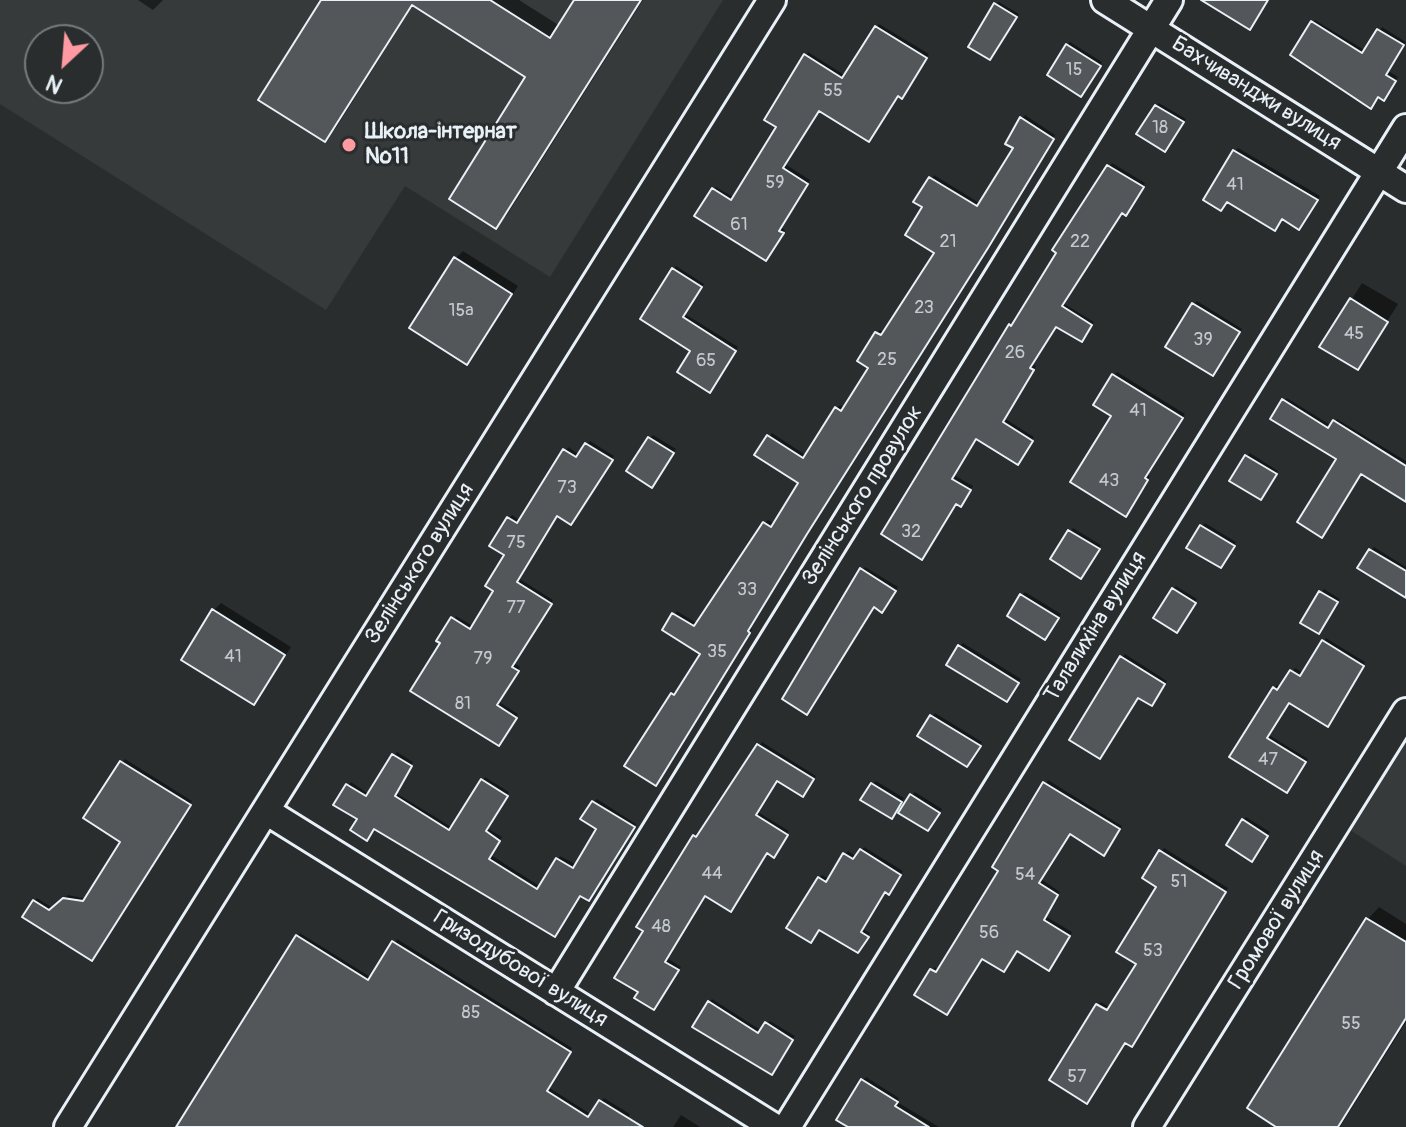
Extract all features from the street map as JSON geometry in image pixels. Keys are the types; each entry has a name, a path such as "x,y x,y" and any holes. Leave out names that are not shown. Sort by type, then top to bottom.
{"street":[{"name":"Зелінського вулиця","path":"68,1127 772,0"},
{"name":"Бахчиванджи вулиця","path":"1105,0 1406,189"},
{"name":"Зелінського провулок","path":"556,992 1169,0"},
{"name":"Талалихіна вулиця","path":"787,1127 1406,128"},
{"name":"Громової вулиця","path":"1147,1127 1406,712"},
{"name":"Гризодубової вулиця","path":"266,811 774,1127"}],"shaded area":[{"name":"Школа-інтернат №11","path":"0,0 723,0 550,277 405,186 326,310 0,104"},
{"path":"1406,740 1406,866 1350,830"}],"building":[{"path":"321,0 490,0 550,38 574,0 641,0 496,229 449,199 525,77 412,5 325,142 258,100"},
{"path":"1201,0 1268,0 1250,30"},
{"path":"994,3 1017,17 990,60 968,47"},
{"path":"1311,21 1362,53 1377,29 1404,45 1386,75 1396,81 1384,101 1378,97 1371,109 1290,55"},
{"path":"875,26 927,58 902,99 898,96 869,142 819,111 783,168 808,184 779,231 784,233 766,261 694,216 712,188 731,200 776,127 764,120 804,54 842,78"},
{"path":"1066,44 1101,66 1081,97 1047,75"},
{"path":"1155,105 1184,122 1165,152 1136,134"},
{"path":"1020,117 1054,139 807,534 656,786 624,766 700,654 662,630 672,613 694,626 763,522 771,527 798,483 754,455 767,435 803,458 835,407 841,411 868,368 857,361 875,332 881,335 934,253 905,235 922,207 913,202 929,177 977,206 1013,148 1005,144"},
{"path":"1233,150 1318,200 1299,230 1282,219 1275,231 1227,202 1221,211 1203,200"},
{"path":"1107,165 1144,187 1126,216 1122,213 1062,306 1092,325 1082,342 1056,327 1030,368 1034,370 1003,422 1033,441 1018,465 976,439 952,479 971,490 961,507 956,504 922,560 881,534 1056,253 1052,250"},
{"path":"454,257 512,294 467,365 409,328"},
{"path":"672,268 702,287 683,317 736,351 710,393 677,372 690,351 640,319"},
{"path":"1350,298 1388,322 1358,370 1319,347"},
{"path":"1192,303 1240,332 1213,376 1165,347"},
{"path":"1112,374 1183,418 1145,478 1148,480 1126,517 1070,482 1111,416 1093,405"},
{"path":"1282,399 1328,428 1333,420 1406,466 1406,502 1361,474 1322,538 1297,522 1336,459 1270,419"},
{"path":"648,437 674,453 652,488 626,471"},
{"path":"585,443 613,460 571,525 557,516 517,582 552,604 512,667 519,671 497,705 517,718 499,746 410,691 440,643 436,641 451,617 470,629 493,591 485,586 504,555 489,546 507,517 517,523 563,449 576,457"},
{"path":"1245,455 1277,474 1261,500 1229,481"},
{"path":"1200,525 1235,546 1221,568 1186,548"},
{"path":"1068,530 1100,549 1081,579 1050,559"},
{"path":"1369,549 1406,571 1406,598 1357,568"},
{"path":"860,568 896,591 882,613 874,607 807,715 782,699"},
{"path":"1172,588 1196,603 1177,633 1153,618"},
{"path":"1319,591 1338,602 1319,634 1300,623"},
{"path":"1020,594 1059,618 1045,640 1007,616"},
{"path":"212,609 285,655 254,705 181,660"},
{"path":"1322,640 1364,666 1328,727 1289,703 1267,738 1306,762 1287,793 1229,757 1273,687 1277,690 1290,670 1300,676"},
{"path":"958,645 1019,683 1007,702 946,665"},
{"path":"1120,656 1165,684 1152,706 1138,698 1100,759 1069,740"},
{"path":"930,715 981,746 967,767 917,736"},
{"path":"757,744 814,779 803,797 777,781 756,815 788,835 774,858 767,853 731,912 705,896 665,962 679,970 654,1010 634,998 638,992 614,978 643,931 636,927 693,835 696,837"},
{"path":"392,754 412,766 395,796 449,830 481,779 508,796 486,831 500,841 489,859 537,889 556,858 573,868 596,829 580,819 592,801 635,827 589,901 580,896 555,937 374,829 367,841 350,830 357,819 333,805 346,784 366,796"},
{"path":"120,761 191,805 92,961 22,917 33,900 49,910 63,898 83,901 120,842 83,818"},
{"path":"1043,782 1120,829 1104,856 1070,834 1039,883 1058,895 1044,920 1070,936 1049,971 1017,951 1004,972 982,959 947,1015 914,995 930,969 936,972 998,871 992,867"},
{"path":"871,783 902,802 892,819 860,800"},
{"path":"910,794 940,813 928,831 898,813"},
{"path":"1242,819 1268,836 1252,862 1226,845"},
{"path":"860,849 901,875 889,895 885,892 861,932 869,937 858,953 819,930 811,943 786,928 818,877 826,882 843,853 853,859"},
{"path":"1159,850 1226,892 1132,1047 1125,1043 1087,1104 1049,1080 1096,1004 1107,1010 1136,964 1116,952 1156,887 1142,878"},
{"path":"1366,918 1406,942 1406,1018 1338,1127 1276,1127 1247,1108"},
{"path":"296,935 368,980 392,941 571,1052 547,1091 588,1117 599,1100 643,1127 176,1127"},
{"path":"708,1001 758,1033 765,1022 793,1040 772,1075 692,1027"},
{"path":"861,1079 898,1102 895,1106 929,1127 848,1127 836,1120"}],"place":[{"name":"Школа-інтернат №11","path":"349,145"}]}
